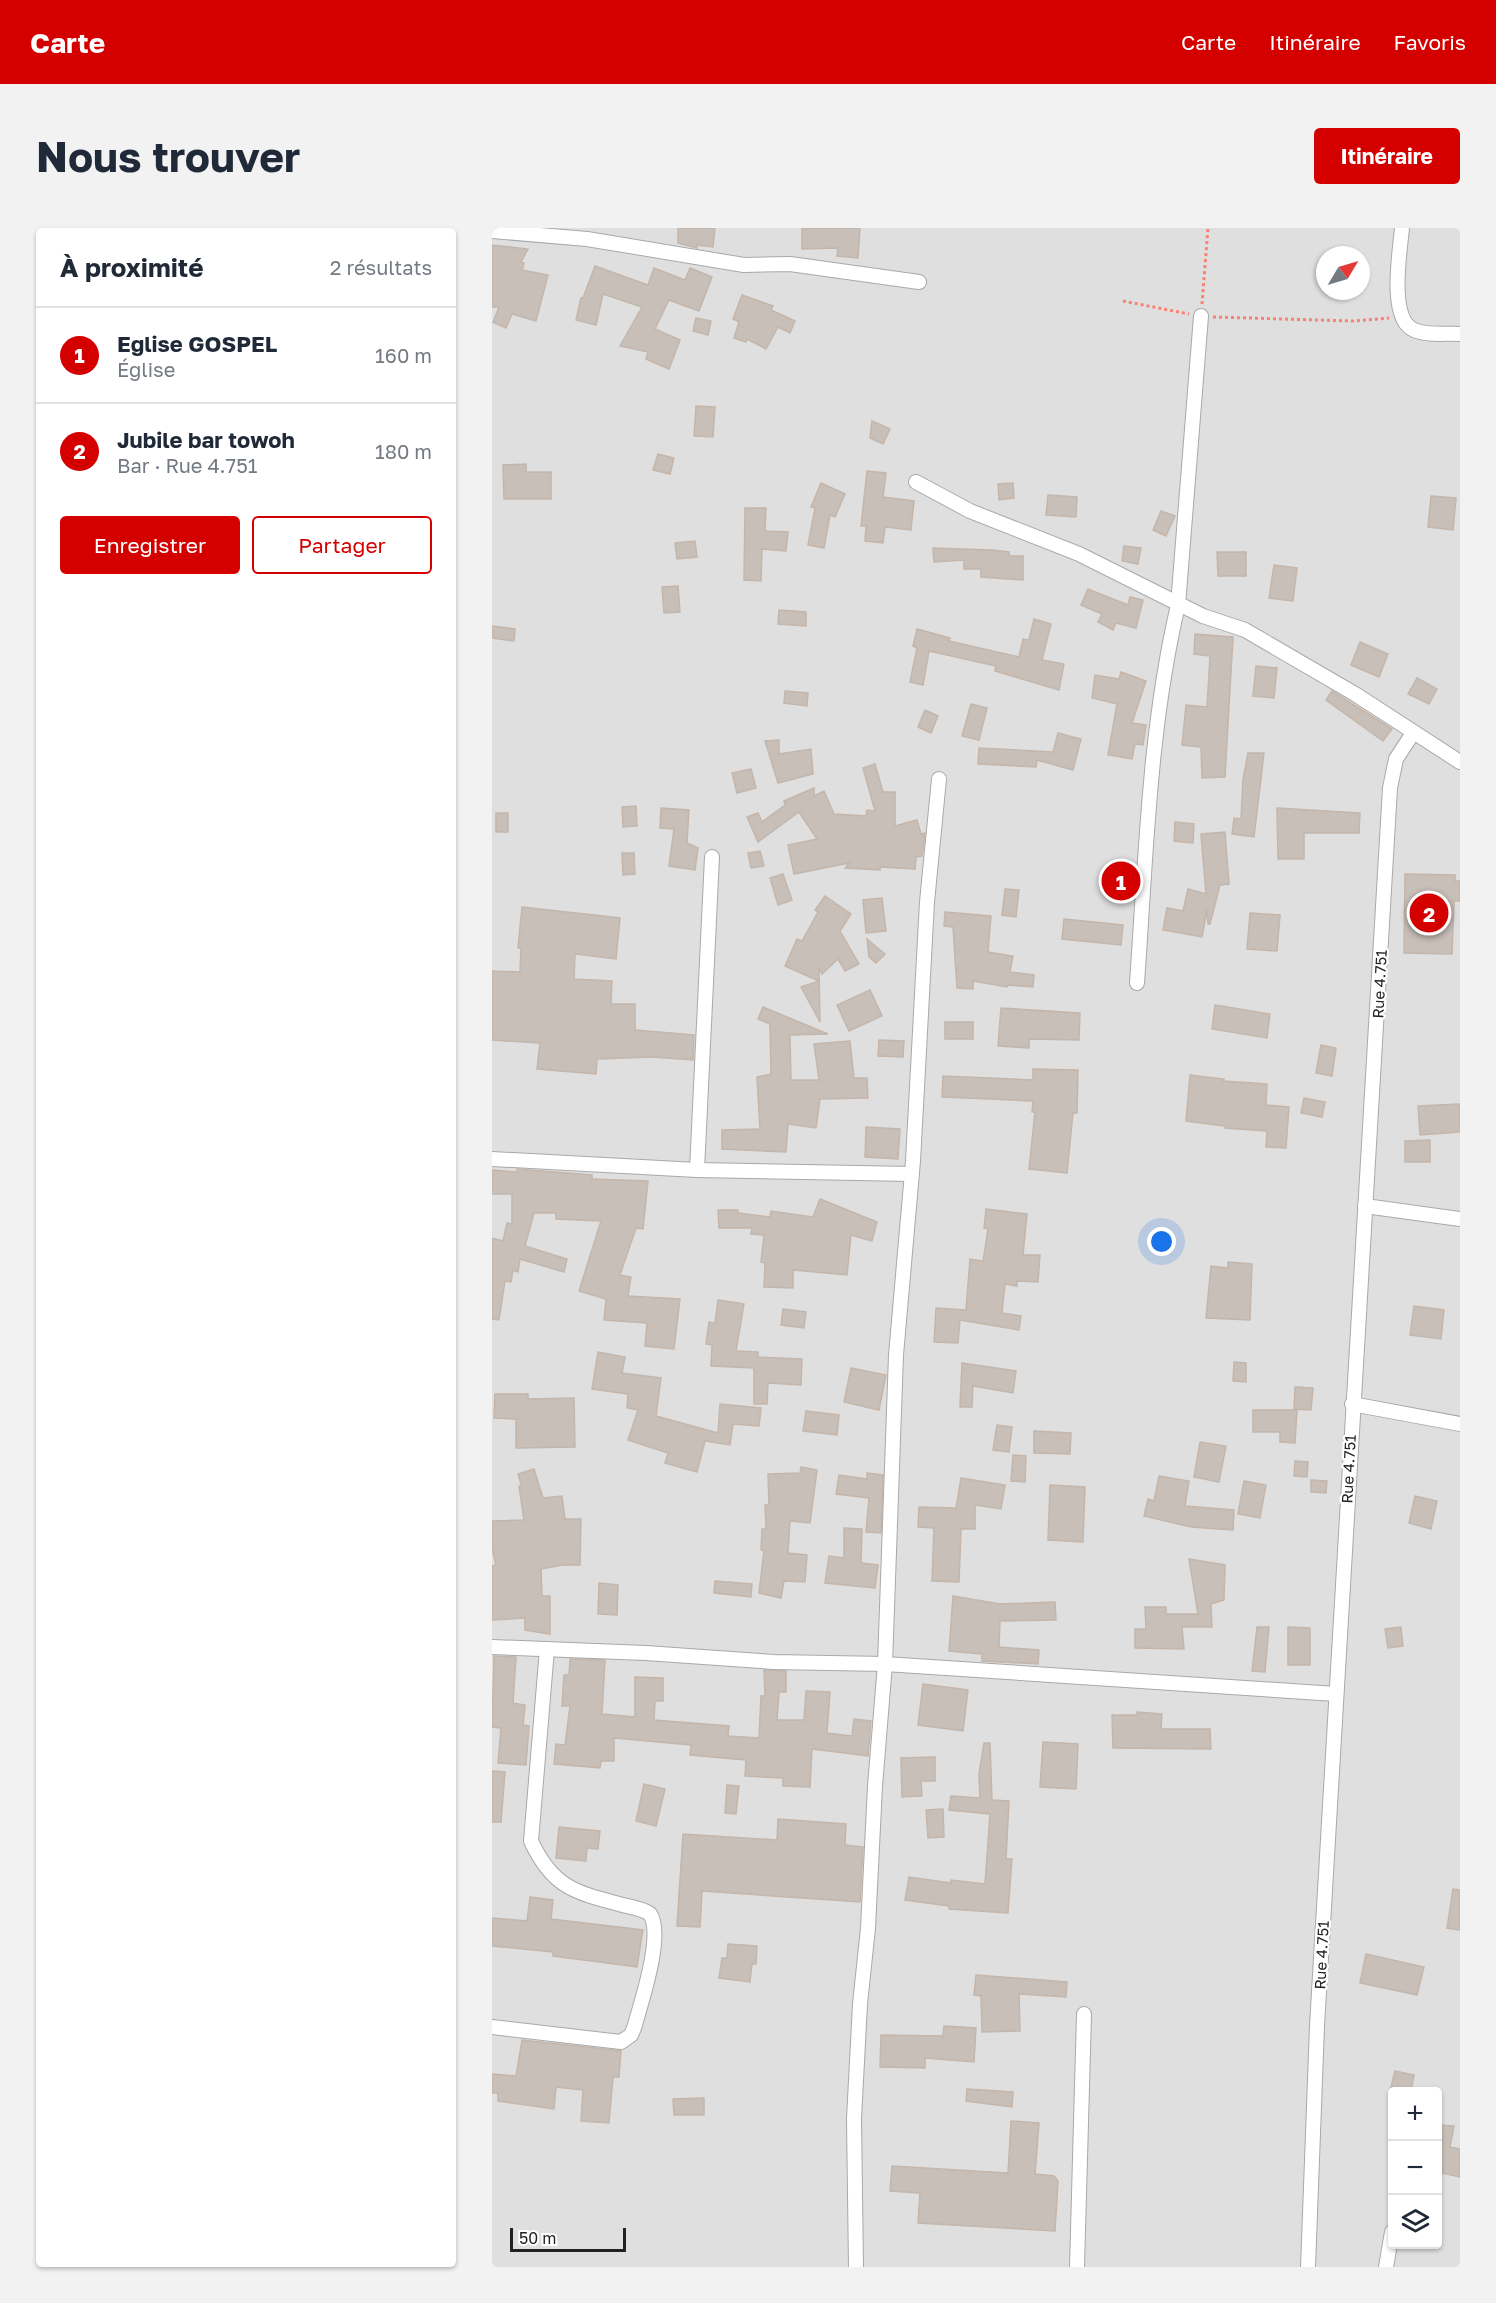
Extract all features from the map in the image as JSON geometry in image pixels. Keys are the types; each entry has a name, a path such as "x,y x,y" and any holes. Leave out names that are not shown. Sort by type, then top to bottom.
{"street":[{"path":"1402,228 1397,303 1402,317 1410,329 1424,333 1460,334"},
{"path":"492,231 587,240 744,265 790,264 918,282"},
{"path":"1137,983 1156,723 1178,605 1201,316"},
{"path":"916,482 970,511 1079,554 1178,605 1245,630 1355,694 1460,762"},
{"name":"Rue 4.751","path":"1308,2267 1317,2026 1390,788 1396,759 1413,733"},
{"path":"856,2267 856,2085 885,1664 896,1355 912,1174 927,902 939,779"},
{"path":"697,1170 712,857"},
{"path":"492,1159 697,1170 912,1174"},
{"path":"1365,1206 1460,1219"},
{"path":"1352,1404 1460,1424"},
{"path":"492,1647 646,1653 774,1662 885,1664 1336,1694"},
{"path":"492,2027 621,2042 631,2035 649,1973 655,1926 650,1914 594,1898 556,1881 540,1859 531,1841 547,1649"},
{"path":"1077,2267 1084,2014"},
{"path":"1386,2267 1389,2249"}],"path":[{"path":"1201,316 1208,228"},
{"path":"1123,301 1201,316 1353,321 1402,317"}],"shaded area":[{"path":"492,228 1460,228 1460,2267 492,2267"}],"building":[{"path":"678,228 715,228 713,247 697,245 697,248 678,243"},
{"path":"802,228 860,228 858,258 837,256 838,248 802,249"},
{"path":"492,245 528,249 521,262 524,263 522,270 548,275 536,321 512,314 506,328 493,322 499,307 492,307"},
{"path":"595,266 648,285 654,268 685,280 690,268 712,277 699,311 669,300 655,329 680,340 669,369 646,359 648,352 620,346 642,307 603,294 596,325 576,320 581,298 583,298"},
{"path":"742,295 773,306 771,310 795,321 790,333 778,327 766,349 747,339 746,342 734,338 739,322 733,319"},
{"path":"696,318 711,321 708,335 693,331"},
{"path":"696,406 715,407 713,437 694,436"},
{"path":"872,421 890,429 883,444 870,438"},
{"path":"658,454 674,458 670,474 653,470"},
{"path":"526,464 526,472 551,472 551,499 504,499 503,465"},
{"path":"867,471 886,473 883,497 914,501 911,530 885,527 883,543 865,541 866,526 861,526"},
{"path":"821,483 845,494 835,517 830,515 824,548 808,545 815,508 811,507"},
{"path":"1013,483 1014,498 999,500 998,484"},
{"path":"1048,495 1077,497 1076,517 1046,515"},
{"path":"1431,496 1456,498 1453,530 1428,527"},
{"path":"745,508 766,508 765,531 788,532 786,551 762,549 761,581 744,580"},
{"path":"1161,511 1175,516 1166,536 1153,530"},
{"path":"695,541 697,557 677,559 675,543"},
{"path":"1124,546 1141,548 1138,564 1122,561"},
{"path":"933,548 992,550 1009,552 1009,556 1023,556 1023,580 981,577 981,569 964,569 964,560 934,562"},
{"path":"1217,552 1246,552 1246,576 1218,576"},
{"path":"1274,565 1297,568 1293,601 1269,598"},
{"path":"678,586 680,612 664,613 662,587"},
{"path":"1088,589 1128,605 1130,597 1143,600 1136,628 1116,623 1113,630 1098,622 1102,614 1081,605"},
{"path":"779,610 806,612 806,626 778,624"},
{"path":"1034,619 1051,624 1042,660 1064,664 1059,690 995,671 996,666 929,651 923,685 910,682 917,648 913,646 917,629 950,638 949,641 1019,657 1023,639 1029,640"},
{"path":"492,626 515,629 514,641 492,638"},
{"path":"1195,634 1233,637 1225,777 1202,778 1201,747 1182,745 1186,705 1207,707 1210,656 1194,654"},
{"path":"1360,642 1388,654 1379,677 1351,665"},
{"path":"1256,666 1277,668 1274,698 1253,696"},
{"path":"1121,672 1146,681 1132,723 1146,725 1143,745 1135,744 1132,759 1108,755 1117,704 1092,698 1095,675 1119,679"},
{"path":"1417,678 1437,689 1429,704 1408,694"},
{"path":"785,691 808,693 807,706 784,703"},
{"path":"1332,691 1392,729 1383,741 1326,700"},
{"path":"971,704 987,708 979,740 962,736"},
{"path":"925,710 938,716 931,733 918,727"},
{"path":"1058,733 1081,739 1073,770 1037,760 1036,767 978,764 979,748 1053,752"},
{"path":"779,740 779,754 811,749 813,774 778,783 765,741"},
{"path":"1248,753 1264,753 1254,837 1232,834 1234,818 1241,819 1243,779"},
{"path":"875,764 883,792 895,792 895,826 917,820 921,834 925,833 922,856 916,857 915,869 845,868 849,863 794,874 788,845 817,839 799,812 758,842 747,817 758,813 762,822 785,805 784,801 814,788 814,796 824,791 834,814 866,816 867,810 875,811 863,768"},
{"path":"751,769 756,788 737,793 732,773"},
{"path":"636,806 637,826 623,827 622,807"},
{"path":"661,808 689,810 687,843 698,848 695,870 669,866 674,829 660,828"},
{"path":"1277,808 1360,813 1359,833 1304,833 1304,859 1278,859"},
{"path":"496,813 508,813 508,832 496,832"},
{"path":"1175,822 1194,824 1193,843 1174,841"},
{"path":"1225,832 1229,884 1220,885 1210,924 1208,924 1207,910 1202,937 1163,930 1167,908 1183,911 1188,889 1206,894 1201,834"},
{"path":"760,851 764,866 751,868 748,853"},
{"path":"622,853 634,853 635,874 623,875"},
{"path":"783,874 792,900 778,905 770,878"},
{"path":"1405,874 1455,875 1455,881 1460,881 1460,901 1454,901 1452,954 1404,953"},
{"path":"1005,889 1019,890 1016,917 1002,915"},
{"path":"825,896 851,914 840,931 859,964 845,971 838,959 822,974 819,968 820,1022 801,987 819,981 785,966 797,939 802,941 818,912 815,910"},
{"path":"882,898 886,931 866,933 863,900"},
{"path":"522,907 620,918 616,959 575,954 574,979 612,981 611,1004 635,1004 635,1030 694,1035 693,1060 652,1057 597,1059 596,1074 537,1069 540,1043 492,1040 492,971 520,972 521,948 518,948"},
{"path":"945,912 991,916 988,952 1013,956 1010,972 1034,975 1033,987 1008,985 1007,987 973,981 973,989 957,988 953,927 944,926"},
{"path":"1250,913 1280,915 1277,951 1247,949"},
{"path":"1064,919 1123,925 1121,945 1062,939"},
{"path":"867,939 885,954 876,963 869,957"},
{"path":"870,990 882,1016 849,1031 837,1005"},
{"path":"1215,1005 1270,1014 1267,1038 1212,1029"},
{"path":"763,1007 828,1034 790,1035 791,1080 819,1080 814,1044 850,1041 854,1078 867,1078 868,1098 820,1099 816,1128 788,1124 786,1152 722,1149 722,1130 760,1129 757,1077 771,1074 770,1024 758,1019"},
{"path":"1001,1008 1080,1013 1079,1040 1029,1039 1029,1048 998,1046"},
{"path":"945,1022 973,1022 973,1039 945,1039"},
{"path":"879,1040 904,1041 903,1057 878,1056"},
{"path":"1321,1045 1336,1048 1332,1076 1316,1073"},
{"path":"1033,1069 1078,1070 1077,1113 1073,1113 1067,1173 1029,1169 1035,1112 1032,1112 1033,1101 942,1097 943,1076 1033,1080"},
{"path":"1190,1075 1224,1079 1223,1081 1267,1084 1266,1105 1289,1107 1286,1148 1266,1147 1267,1131 1225,1128 1225,1126 1186,1121"},
{"path":"1304,1098 1325,1102 1322,1117 1301,1113"},
{"path":"1460,1104 1460,1132 1420,1135 1418,1106"},
{"path":"866,1127 900,1129 898,1159 865,1157"},
{"path":"1430,1140 1430,1162 1405,1162 1405,1141"},
{"path":"517,1169 592,1175 592,1179 648,1181 643,1229 636,1228 620,1275 631,1277 628,1296 680,1299 674,1349 645,1346 647,1323 604,1320 606,1299 579,1291 601,1221 556,1219 556,1213 534,1213 525,1246 567,1259 564,1272 520,1259 518,1272 513,1270 511,1282 505,1281 499,1320 492,1319 492,1238 503,1241 507,1223 512,1224 512,1194 492,1194 492,1170 517,1172"},
{"path":"820,1199 877,1222 872,1241 851,1235 847,1275 793,1270 793,1288 764,1287 765,1263 761,1262 764,1235 751,1234 752,1228 719,1228 718,1210 738,1210 738,1213 770,1217 771,1211 813,1217"},
{"path":"986,1209 1027,1214 1023,1255 1040,1255 1038,1282 1017,1281 1017,1286 1005,1284 1002,1313 1021,1316 1019,1330 960,1320 958,1343 934,1342 936,1308 966,1310 970,1259 983,1261 988,1229 984,1228"},
{"path":"1228,1262 1252,1264 1250,1320 1206,1318 1211,1266 1228,1268"},
{"path":"718,1300 744,1304 736,1351 758,1352 758,1357 802,1359 801,1385 768,1383 767,1404 754,1404 754,1368 711,1366 712,1345 706,1344 709,1322 715,1323"},
{"path":"1414,1306 1444,1310 1441,1339 1410,1335"},
{"path":"783,1309 806,1312 804,1328 781,1325"},
{"path":"598,1352 625,1357 622,1373 661,1378 656,1416 718,1433 720,1404 761,1408 759,1426 733,1424 730,1445 705,1441 697,1472 665,1463 668,1453 628,1440 638,1410 627,1408 628,1394 592,1389"},
{"path":"1234,1362 1246,1363 1246,1382 1233,1381"},
{"path":"962,1363 1016,1371 1013,1393 973,1386 972,1407 960,1407"},
{"path":"851,1368 886,1375 879,1410 844,1402"},
{"path":"1295,1387 1313,1388 1311,1410 1294,1409"},
{"path":"495,1394 528,1394 528,1399 574,1398 575,1447 516,1448 516,1419 494,1418"},
{"path":"1253,1410 1297,1410 1295,1443 1280,1442 1280,1432 1253,1432"},
{"path":"806,1411 839,1415 837,1435 803,1431"},
{"path":"997,1425 1012,1427 1009,1452 993,1450"},
{"path":"1034,1431 1071,1433 1070,1454 1034,1453"},
{"path":"1200,1442 1226,1446 1219,1482 1194,1477"},
{"path":"1013,1455 1026,1456 1025,1482 1011,1481"},
{"path":"1295,1461 1308,1462 1307,1477 1294,1476"},
{"path":"801,1467 817,1470 810,1523 790,1521 788,1553 807,1555 805,1582 784,1581 781,1598 759,1593 764,1551 761,1550 762,1529 766,1529 765,1505 769,1504 768,1474 800,1473"},
{"path":"534,1469 543,1498 562,1496 565,1519 581,1519 580,1565 541,1569 542,1596 550,1596 550,1634 525,1630 525,1618 492,1620 492,1566 496,1565 492,1549 492,1521 524,1520 519,1486 522,1487 518,1474"},
{"path":"867,1473 883,1475 881,1533 866,1532 869,1498 836,1494 839,1475 867,1479"},
{"path":"1159,1476 1189,1481 1185,1506 1234,1510 1233,1530 1191,1527 1144,1516 1148,1499 1154,1501"},
{"path":"961,1478 1005,1485 1001,1509 975,1505 975,1529 961,1529 959,1582 932,1581 934,1528 918,1527 919,1507 956,1508"},
{"path":"1311,1480 1327,1481 1326,1493 1311,1492"},
{"path":"1244,1481 1266,1485 1260,1518 1238,1514"},
{"path":"1050,1485 1085,1487 1083,1542 1048,1540"},
{"path":"1415,1496 1437,1501 1431,1529 1409,1523"},
{"path":"844,1528 862,1529 861,1563 878,1565 875,1588 825,1583 829,1556 844,1558"},
{"path":"1189,1559 1225,1565 1224,1600 1211,1604 1212,1627 1182,1627 1184,1649 1135,1648 1135,1629 1146,1629 1145,1607 1166,1607 1166,1614 1198,1614"},
{"path":"715,1581 752,1584 751,1597 714,1593"},
{"path":"599,1583 618,1585 617,1615 598,1614"},
{"path":"953,1596 1000,1604 1055,1602 1056,1620 1000,1621 999,1647 1039,1650 1038,1664 982,1661 982,1654 949,1651"},
{"path":"1257,1627 1269,1627 1265,1672 1252,1671"},
{"path":"1288,1627 1310,1628 1310,1665 1288,1665"},
{"path":"1401,1627 1403,1646 1388,1648 1385,1629"},
{"path":"494,1656 516,1657 513,1703 525,1705 523,1725 529,1726 526,1765 498,1763 501,1728 492,1727"},
{"path":"570,1659 605,1660 602,1714 635,1717 635,1677 663,1678 663,1701 655,1701 654,1720 729,1726 728,1736 759,1738 761,1696 765,1696 764,1670 786,1671 786,1692 779,1692 777,1720 804,1720 806,1691 830,1692 827,1733 852,1736 854,1719 871,1721 868,1756 812,1749 810,1787 783,1786 783,1778 745,1776 746,1760 690,1755 691,1745 614,1738 614,1761 601,1761 600,1768 554,1764 556,1744 565,1745 570,1706 562,1706 564,1675 569,1675"},
{"path":"923,1684 968,1690 963,1731 918,1725"},
{"path":"1137,1712 1162,1714 1161,1729 1210,1729 1211,1749 1113,1748 1112,1715 1137,1715"},
{"path":"1043,1742 1078,1744 1076,1789 1040,1787"},
{"path":"984,1743 990,1743 992,1800 1009,1801 1006,1859 1012,1859 1008,1913 949,1909 949,1906 905,1900 909,1877 951,1883 951,1880 985,1884 990,1814 949,1810 951,1796 980,1798 979,1774"},
{"path":"935,1757 935,1781 921,1781 922,1796 902,1797 901,1758"},
{"path":"492,1771 505,1772 501,1822 492,1822"},
{"path":"644,1784 665,1789 656,1826 636,1821"},
{"path":"727,1785 739,1786 736,1814 725,1813"},
{"path":"943,1809 944,1837 928,1838 926,1810"},
{"path":"778,1819 846,1824 845,1845 863,1847 860,1902 702,1891 700,1927 677,1926 683,1834 777,1840"},
{"path":"559,1827 600,1831 598,1849 587,1848 586,1861 556,1858"},
{"path":"1453,1889 1460,1890 1460,1930 1447,1928"},
{"path":"530,1897 553,1900 551,1919 643,1930 637,1967 553,1956 553,1952 492,1946 492,1918 527,1921"},
{"path":"728,1944 757,1946 756,1964 752,1964 750,1982 719,1978 722,1958 727,1958"},
{"path":"1366,1954 1424,1967 1417,1995 1360,1983"},
{"path":"976,1975 1067,1982 1066,1997 1019,1994 1020,2031 982,2032 981,1996 974,1995"},
{"path":"944,2026 976,2028 974,2062 925,2058 925,2068 880,2067 881,2035 943,2036"},
{"path":"522,2040 621,2051 619,2077 613,2077 609,2123 581,2121 583,2090 556,2087 554,2109 498,2101 498,2093 492,2093 492,2074 516,2076"},
{"path":"1395,2071 1414,2075 1412,2087 1391,2087"},
{"path":"967,2089 1013,2092 1012,2107 966,2101"},
{"path":"704,2098 704,2115 674,2115 673,2099"},
{"path":"1011,2121 1039,2123 1035,2174 1054,2176 1058,2181 1055,2231 918,2223 920,2193 890,2191 892,2166 1008,2173"},
{"path":"1442,2125 1454,2126 1450,2147 1460,2149 1460,2177 1442,2173"}],"place":[{"name":"Eglise GOSPEL","path":"1121,881"},
{"name":"Jubile bar towoh","path":"1429,913"}]}
